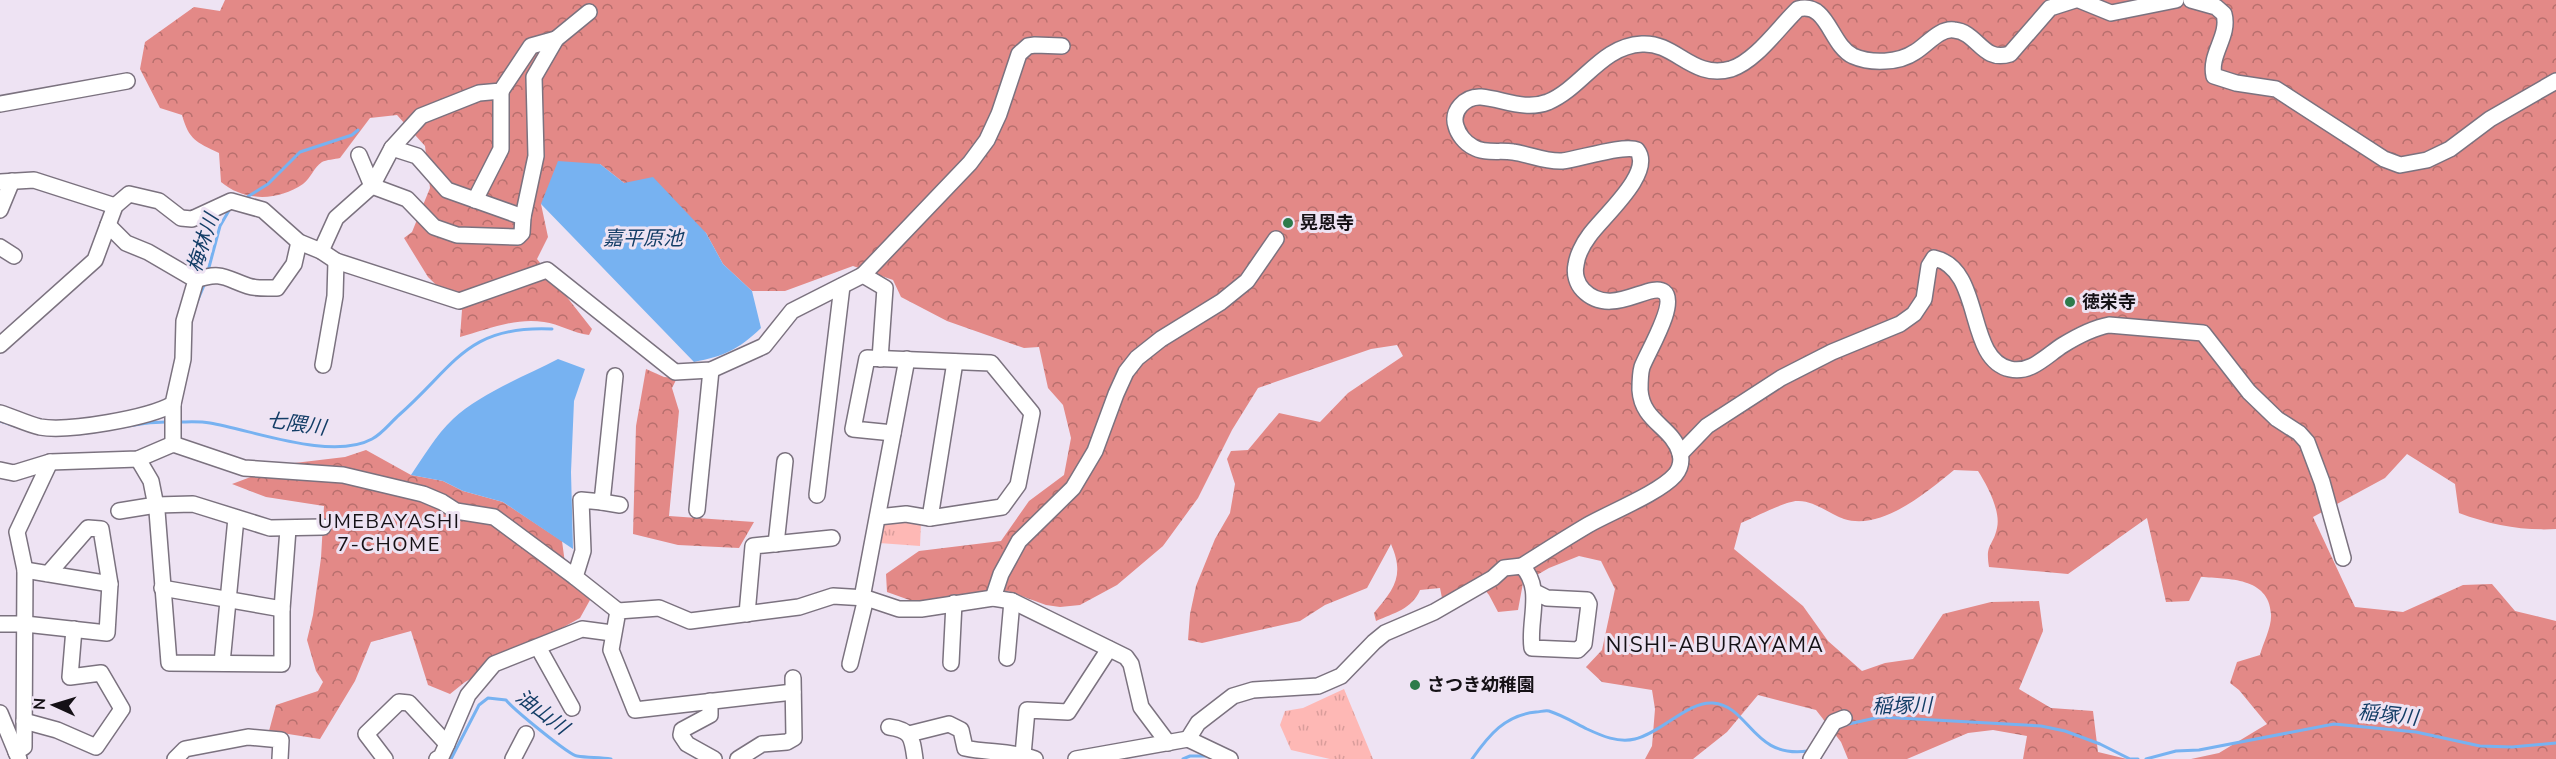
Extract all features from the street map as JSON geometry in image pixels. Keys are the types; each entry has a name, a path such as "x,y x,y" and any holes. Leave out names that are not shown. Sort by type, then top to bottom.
{"street":[{"path":"1188,739 1198,723 1233,696 1253,690 1318,686 1341,676 1385,633 1434,612 1493,578 1504,568 1522,566 1588,525 1666,482 1676,474 1680,465 1680,454 1674,440 1648,415 1642,406 1641,396 1641,370 1667,311 1669,301 1666,294 1662,290 1655,289 1626,300 1600,300 1588,296 1579,286 1576,276 1576,265 1589,236 1634,181 1639,170 1640,154 1637,150 1626,148 1587,158 1560,161 1513,152 1474,148 1456,129 1454,120 1465,100 1479,97 1524,105 1548,102 1572,87 1608,54 1624,46 1658,45 1696,68 1710,71 1735,68 1749,60 1798,9 1806,7 1813,8 1821,14 1840,47 1851,55 1864,60 1883,61 1914,54 1946,30 1966,33 1993,55 2001,57 2010,54 2050,8 2077,0 2111,12 2176,0"},
{"path":"2191,0 2216,7 2224,14 2225,31 2212,68 2214,76 2236,83 2276,89 2384,159 2400,165 2427,160 2450,149 2490,119 2556,81"},
{"path":"359,155 372,186 407,199 434,227 457,235 518,237 522,233 523,217 537,156 534,78 556,39 589,12"},
{"path":"475,201 501,149 501,91 531,46 556,39"},
{"path":"0,345 95,260 115,206 129,194 159,201 181,218 192,219 238,203 263,210 299,243 321,251 336,261 459,301 547,270 675,372 711,370 764,346 792,311 863,275 970,163 987,140 999,114 1019,54 1028,46 1062,46"},
{"path":"0,104 127,81"},
{"path":"321,251 336,218 372,186 392,148 421,116 479,93 501,91"},
{"path":"392,148 417,156 447,190 523,217"},
{"path":"0,210 6,181 34,180 115,206"},
{"path":"108,225 126,243 203,278 225,275 250,287 277,288 294,264 299,243"},
{"path":"993,598 1001,573 1019,541 1073,488 1090,460 1126,372 1137,358 1161,339 1221,303 1247,280 1276,238"},
{"path":"0,247 14,256"},
{"path":"1680,454 1707,426 1781,378 1832,352 1900,324 1914,314 1924,299 1929,266 1934,258 1944,260 1962,283 1986,348 1992,360 2003,368 2014,370 2036,366 2063,345 2109,325 2203,333 2249,392 2277,419 2299,433 2307,442 2322,482 2343,558"},
{"path":"323,365 335,296 336,261"},
{"path":"863,275 885,288 880,359"},
{"path":"173,444 175,424 173,404 183,359 184,321 203,278"},
{"path":"817,495 842,286"},
{"path":"878,517 906,514 930,518 1002,507 1018,485 1032,413 991,363 867,358 853,429 893,433"},
{"path":"850,664 864,598 906,359"},
{"path":"930,518 955,362"},
{"path":"697,510 711,370"},
{"path":"602,502 615,376"},
{"path":"0,413 40,427 63,428 118,420 164,409 173,404"},
{"path":"0,470 14,473 50,462 138,459 173,444 244,468 343,475 423,494 456,511 494,518 618,611 659,608 690,621 799,607 833,596 864,598 899,609 921,609 993,598 1012,601 1126,657 1131,664 1141,707 1168,743"},
{"path":"138,459 151,481 156,505 169,663 282,663 282,609 288,529"},
{"path":"776,544 785,461"},
{"path":"16,757 24,747 25,624 25,570 17,532 50,462"},
{"path":"575,577 583,551 581,500 620,505"},
{"path":"119,511 156,505 193,504 270,528 323,527"},
{"path":"222,663 236,518"},
{"path":"0,624 25,624 107,633 110,584 101,529 88,528 48,574"},
{"path":"747,614 753,546 832,538"},
{"path":"1522,566 1529,573 1535,592 1532,648 1578,650 1584,644 1589,604 1587,600 1547,598 1535,592"},
{"path":"25,570 110,584"},
{"path":"162,588 282,609"},
{"path":"1007,658 1012,601"},
{"path":"951,663 954,603"},
{"path":"618,611 612,633 611,650 634,710 710,700 793,685 794,738 787,742 762,744 738,759"},
{"path":"24,721 57,730 96,747 122,710 101,674 70,677 74,629"},
{"path":"437,759 441,757 468,695 494,664 582,629 612,633"},
{"path":"538,647 572,708"},
{"path":"909,734 949,724 961,730 965,748 982,755 1029,757 1027,710 1068,712 1109,649"},
{"path":"710,700 710,715 682,730 681,735 687,744 714,759"},
{"path":"385,759 366,734 399,702 409,703 447,744"},
{"path":"0,712 16,757"},
{"path":"1811,759 1839,720"},
{"path":"889,728 903,729 909,734 915,759"},
{"path":"513,759 526,734"},
{"path":"175,759 185,749 248,737 289,740 280,759"},
{"path":"1076,759 1188,739 1230,759"}],"green space":[{"path":"225,0 2556,0 2556,529 2507,526 2459,513 2455,484 2407,454 2385,478 2313,517 2355,607 2403,612 2463,585 2492,584 2515,611 2556,621 2556,759 2191,759 2219,753 2267,724 2239,690 2230,683 2237,662 2260,655 2271,619 2269,602 2263,593 2245,582 2201,577 2189,601 2166,602 2147,518 2068,574 1989,567 1988,553 1998,521 1989,491 1978,471 1954,470 1931,489 1903,507 1873,520 1844,519 1803,501 1785,504 1741,523 1734,549 1803,606 1828,641 1862,671 1885,663 1913,659 1943,614 1991,602 2039,601 2043,631 2019,689 2051,708 2093,711 2098,752 2127,759 2023,759 2027,736 1993,730 1968,733 1907,759 1848,759 1841,742 1816,710 1758,695 1727,732 1693,759 1645,759 1652,746 1655,709 1652,690 1602,682 1586,667 1602,650 1615,589 1601,561 1579,556 1549,568 1523,583 1518,610 1498,612 1489,595 1477,580 1442,598 1440,588 1420,590 1407,606 1376,621 1374,613 1392,589 1397,574 1391,544 1367,588 1325,605 1300,621 1202,643 1188,640 1190,614 1196,586 1215,539 1230,513 1235,484 1227,459 1231,451 1248,450 1279,413 1320,422 1348,393 1403,356 1397,345 1371,349 1258,388 1232,430 1198,498 1163,546 1117,585 1080,605 1060,607 1046,605 1008,591 915,602 887,592 886,574 919,551 1001,541 1029,501 1064,475 1071,438 1063,405 1048,388 1039,347 1024,348 947,321 901,297 893,280 853,266 785,291 752,291 723,264 706,233 624,183 600,164 541,204 548,237 537,259 592,329 589,335 550,323 523,321 460,337 462,310 428,277 404,238 412,232 430,188 425,146 397,115 370,118 340,158 322,162 306,182 293,190 262,197 240,193 221,182 219,153 194,139 182,115 160,108 140,69 145,42 194,7 220,11"},
{"path":"646,369 664,377 677,378 672,388 679,411 669,516 754,522 739,548 678,545 633,534 636,426"},
{"path":"366,450 411,475 443,481 463,491 503,502 562,541 567,578 590,600 580,618 465,682 450,694 428,685 411,631 371,642 355,681 320,739 269,731 276,705 318,691 323,682 316,671 307,640 321,558 324,506 266,497 232,484 286,464 345,457"},
{"path":"885,517 921,523 920,546 879,543"},
{"path":"1344,689 1373,759 1330,759 1291,750 1280,725 1285,711 1303,708"}],"water":[{"name":"嘉平原池","path":"558,161 600,164 624,183 653,177 706,233 723,264 752,291 761,328 730,351 694,362 541,204"},
{"path":"558,359 585,369 574,401 571,472 573,549 503,502 463,491 443,481 411,475 441,432 464,410 503,386"}],"waterway":[{"name":"梅林川","path":"244,199 268,184 300,152 352,135 358,130"},
{"name":"梅林川","path":"208,271 220,226 231,207"},
{"name":"梅林川","path":"197,302 205,283"},
{"name":"七隈川","path":"178,422 210,423 314,445 336,447 355,445 379,434 464,352 500,334 552,329"},
{"name":"七隈川","path":"0,421 15,426"},
{"name":"七隈川","path":"77,434 145,423 168,422"},
{"name":"油山川","path":"451,759 479,705 488,698 506,700 541,731 572,754 581,757 611,759"},
{"name":"稲塚川","path":"1472,759 1499,728 1515,717 1525,714 1549,711 1604,736 1629,740 1655,731 1694,707 1713,703 1725,706 1736,713 1763,740 1775,747 1789,751 1808,751"},
{"name":"稲塚川","path":"1844,725 1880,717 2041,726 2065,731 2100,744 2130,759 2138,759"},
{"name":"稲塚川","path":"2146,759 2176,751 2199,750 2334,724 2416,732 2480,746 2512,747 2556,743"},
{"name":"油山川","path":"1183,759 1190,756 1208,756"}],"place":[{"name":"晃恩寺","path":"1288,223"},
{"name":"徳栄寺","path":"2070,302"},
{"name":"さつき幼稚園","path":"1415,685"}],"district":[{"name":"UMEBAYASHI 7-CHOME","path":"389,532"},
{"name":"NISHI-ABURAYAMA","path":"1715,645"}]}
